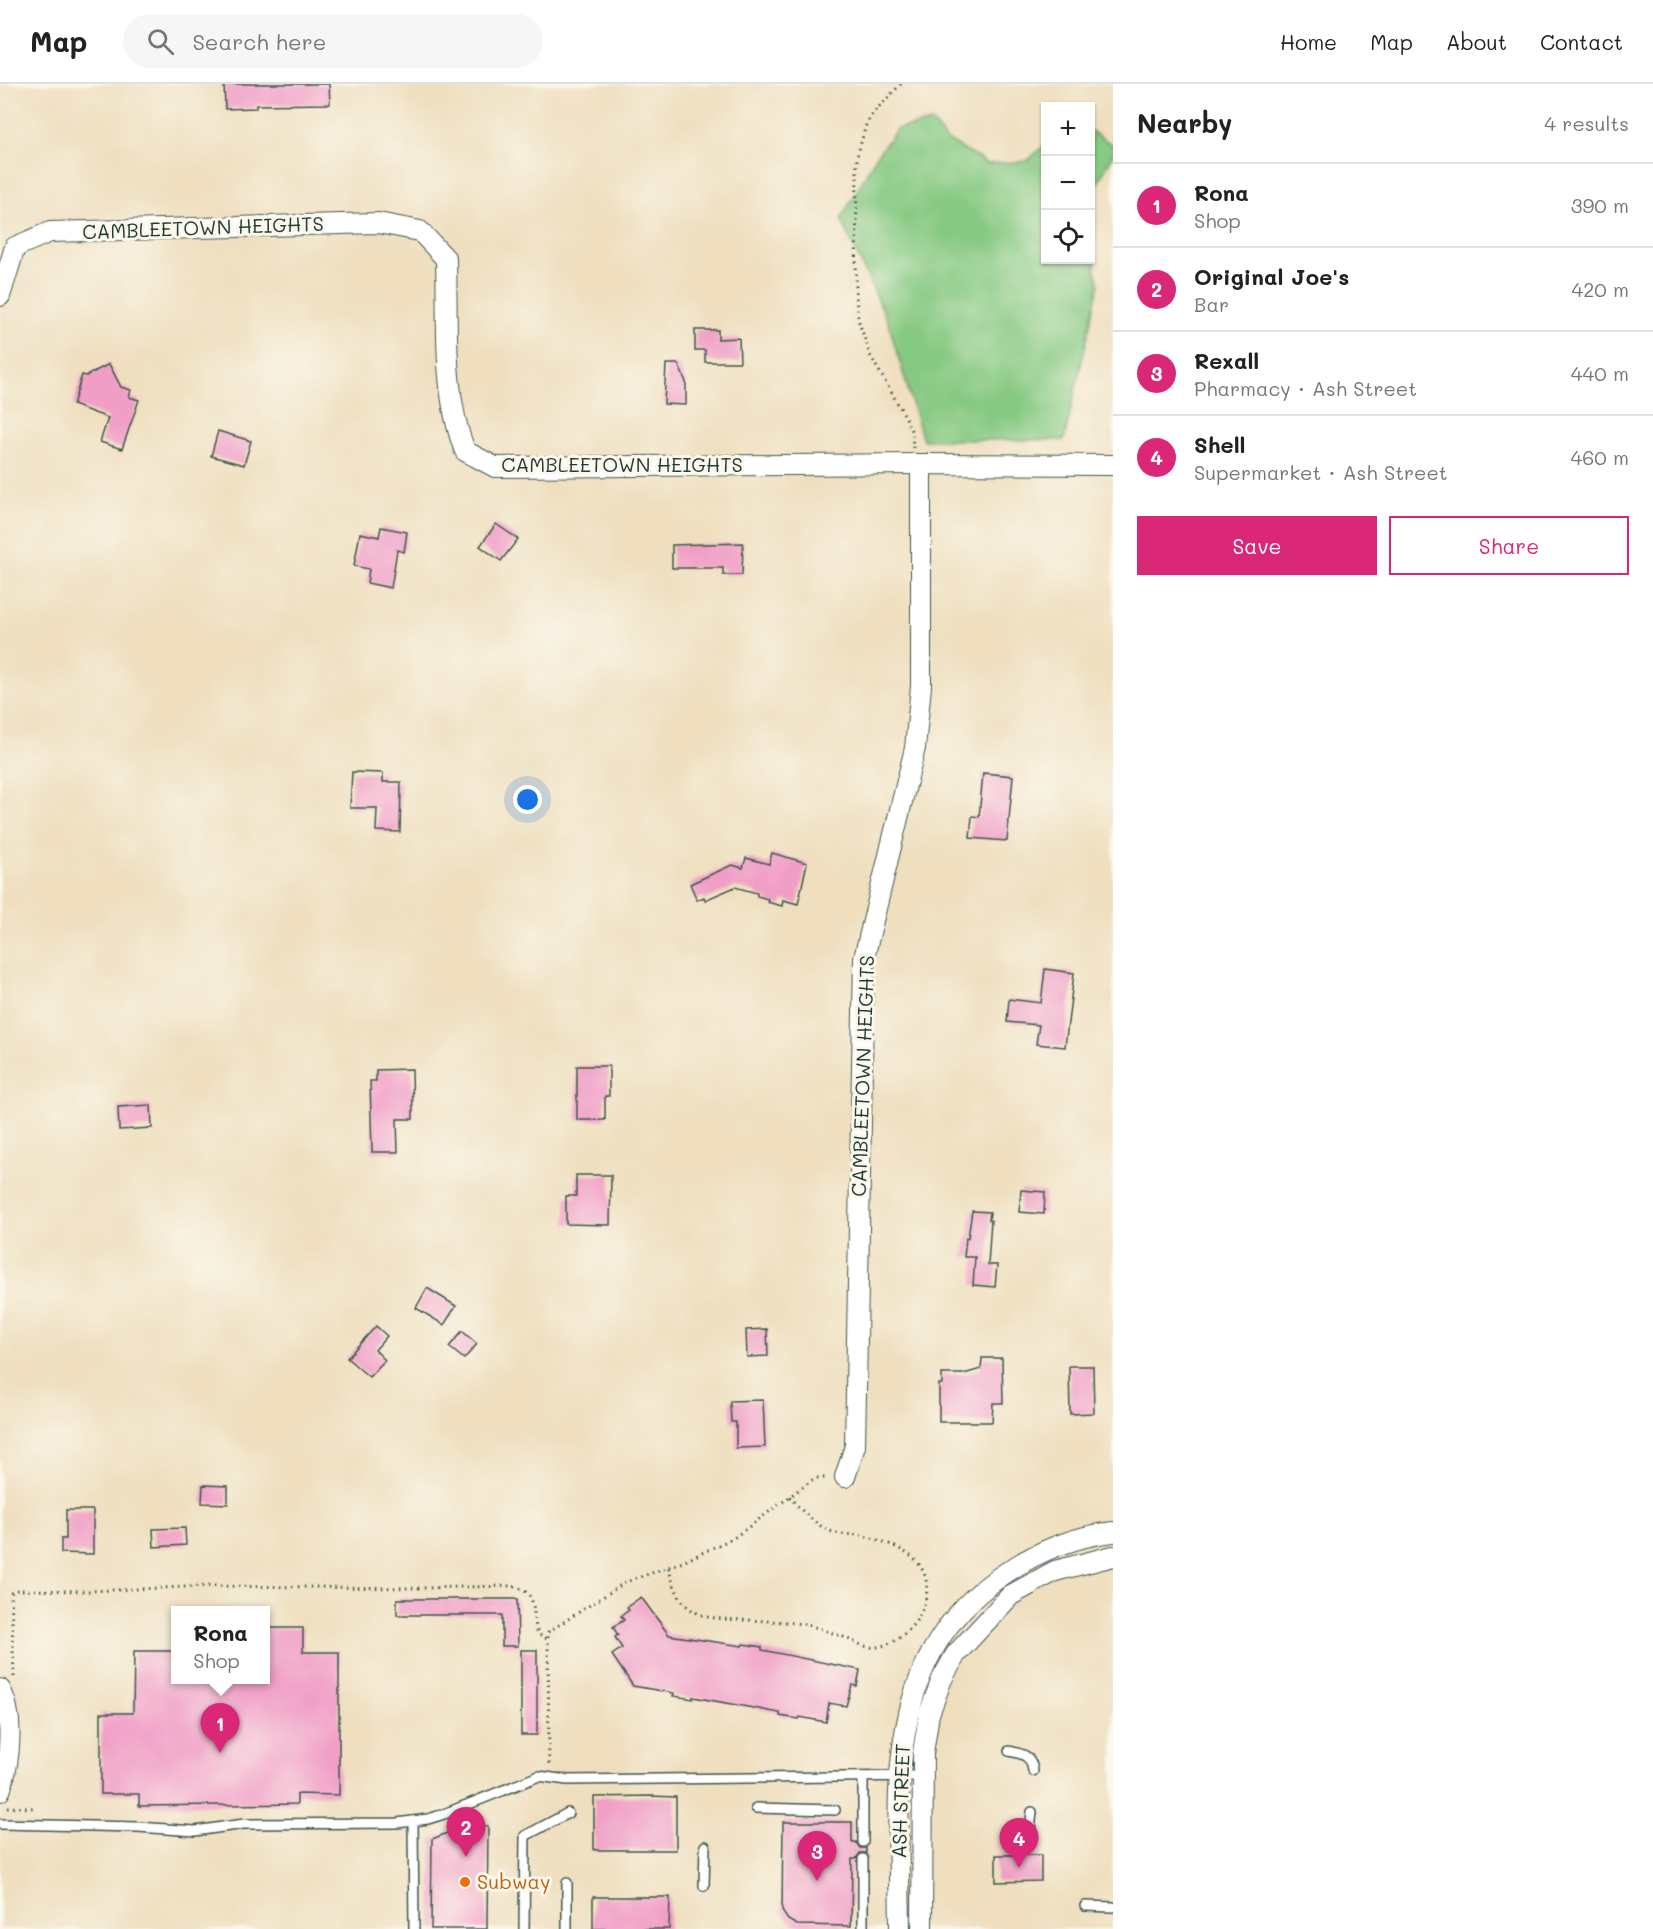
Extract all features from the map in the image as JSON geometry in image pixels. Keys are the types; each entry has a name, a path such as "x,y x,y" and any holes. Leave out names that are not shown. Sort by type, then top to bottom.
{"street":[{"name":"CAMBLEETOWN HEIGHTS","path":"0,296 15,247 50,232 378,223 420,231 446,259 450,379 458,433 465,451 495,467 1113,465"},
{"name":"CAMBLEETOWN HEIGHTS","path":"845,1477 855,1446 864,958 915,748 921,686 917,464"},
{"name":"ASH STREET","path":"900,1929 898,1776 904,1729 915,1689 930,1652 951,1621 994,1580 1024,1560 1089,1534 1113,1532"},
{"name":"ASH STREET","path":"922,1929 923,1753 929,1714 942,1679 956,1653 1011,1595 1054,1571 1113,1556"},
{"path":"5,1800 9,1752 7,1686"}],"lane":[{"path":"1009,1751 1024,1754 1029,1759 1033,1771"},
{"path":"0,1824 138,1827 195,1831 244,1824 372,1824 413,1821 428,1819 461,1808 540,1776 567,1780 923,1776"},
{"path":"862,1777 862,1842"},
{"path":"756,1808 836,1810"},
{"path":"1017,1842 1030,1830 1032,1812"},
{"path":"524,1929 525,1836 567,1813"},
{"path":"413,1821 414,1929"},
{"path":"704,1886 705,1846"},
{"path":"863,1859 863,1929"},
{"path":"567,1883 567,1929"},
{"path":"1085,1906 1113,1907"}],"path":[{"path":"901,84 873,113 861,141 855,166 856,295 858,319 870,355 906,418 912,433 917,464"},
{"path":"549,1761 548,1632 626,1582 668,1568 735,1537 814,1478 845,1477"},
{"path":"668,1568 686,1607 707,1617 808,1625 865,1646 877,1647 901,1635 922,1610 927,1599 928,1587 921,1567 914,1558 893,1545 874,1539 832,1532 804,1512 789,1496"},
{"path":"7,1686 11,1593 15,1590 90,1592 211,1586 418,1588 511,1586 521,1588 531,1597 538,1634 548,1639"},
{"path":"0,1806 5,1800 35,1808"}],"green space":[{"path":"932,122 945,139 988,164 1027,161 1041,149 1041,264 1095,264 1099,285 1064,440 923,440 888,322 841,219 877,155 897,129"},
{"path":"1095,134 1113,145 1113,154 1095,189"}],"building":[{"path":"224,84 329,84 330,104 256,105 256,108 225,109"},
{"path":"695,330 718,330 718,339 739,338 740,362 705,362 705,350 695,350"},
{"path":"109,364 121,387 131,390 129,397 139,400 122,449 100,442 108,418 73,405 82,375 86,376"},
{"path":"666,364 678,364 686,382 686,405 664,404"},
{"path":"218,431 251,441 244,465 211,456"},
{"path":"496,524 518,539 501,561 480,546"},
{"path":"381,527 407,532 404,552 397,550 391,588 367,583 369,569 354,566 360,533 379,537"},
{"path":"743,543 742,575 723,575 723,568 672,568 672,545"},
{"path":"352,772 383,773 383,782 401,782 400,832 376,831 377,808 350,808"},
{"path":"983,773 1013,776 1007,841 970,838 972,816 979,817"},
{"path":"772,853 807,863 798,904 783,900 782,906 767,902 768,899 757,896 757,893 735,887 705,900 704,897 697,900 690,884 732,865 743,868 746,858 769,864"},
{"path":"1045,969 1074,973 1065,1047 1036,1044 1039,1025 1007,1022 1009,999 1041,1003"},
{"path":"577,1066 609,1066 609,1096 605,1096 605,1120 577,1120"},
{"path":"412,1069 413,1119 397,1119 398,1152 372,1152 370,1081 376,1081 376,1070"},
{"path":"151,1105 152,1128 119,1130 118,1107"},
{"path":"576,1175 611,1175 610,1225 566,1224 566,1196 576,1196"},
{"path":"1021,1190 1045,1192 1044,1214 1019,1212"},
{"path":"972,1211 990,1212 988,1265 997,1265 995,1287 973,1285 975,1257 964,1257"},
{"path":"427,1288 456,1306 444,1325 416,1308"},
{"path":"376,1326 387,1336 375,1350 385,1360 369,1377 347,1358"},
{"path":"767,1329 768,1356 747,1357 746,1330"},
{"path":"462,1331 477,1344 464,1359 449,1347"},
{"path":"982,1358 1002,1358 1003,1403 993,1403 992,1422 939,1422 939,1384 942,1384 942,1374 964,1374 981,1369"},
{"path":"1069,1366 1093,1366 1094,1413 1070,1414"},
{"path":"763,1400 765,1447 736,1448 736,1422 731,1422 730,1401"},
{"path":"203,1485 228,1486 228,1504 202,1503"},
{"path":"66,1510 93,1510 93,1554 61,1553 61,1539 66,1539"},
{"path":"185,1528 186,1545 154,1547 153,1529"},
{"path":"641,1597 669,1635 762,1647 762,1650 860,1670 857,1686 852,1685 846,1706 829,1703 826,1722 780,1716 780,1713 693,1697 693,1699 673,1696 674,1693 633,1686 612,1655 622,1648 615,1637 618,1635 613,1627 624,1620 621,1616 629,1610 627,1607"},
{"path":"397,1599 517,1599 518,1646 502,1646 502,1615 397,1615"},
{"path":"270,1628 303,1628 303,1652 339,1652 339,1795 297,1794 297,1804 139,1806 139,1794 101,1794 101,1713 133,1713 134,1651 171,1651 171,1684 270,1684"},
{"path":"521,1650 537,1650 537,1735 521,1735"},
{"path":"594,1797 676,1797 676,1850 594,1850"},
{"path":"783,1822 852,1822 852,1842 856,1842 860,1848 866,1848 866,1853 860,1853 856,1859 852,1859 851,1926 797,1925 788,1920 782,1911"},
{"path":"465,1826 488,1826 487,1929 431,1929 432,1839"},
{"path":"996,1855 1041,1855 1041,1881 996,1882"},
{"path":"593,1897 670,1897 669,1929 593,1929"}],"place":[{"name":"Rona","path":"220,1753"},
{"name":"Original Joe's","path":"466,1857"},
{"name":"Shell","path":"1019,1868"},
{"name":"Rexall","path":"817,1881"},
{"name":"Subway","path":"465,1882"}]}
